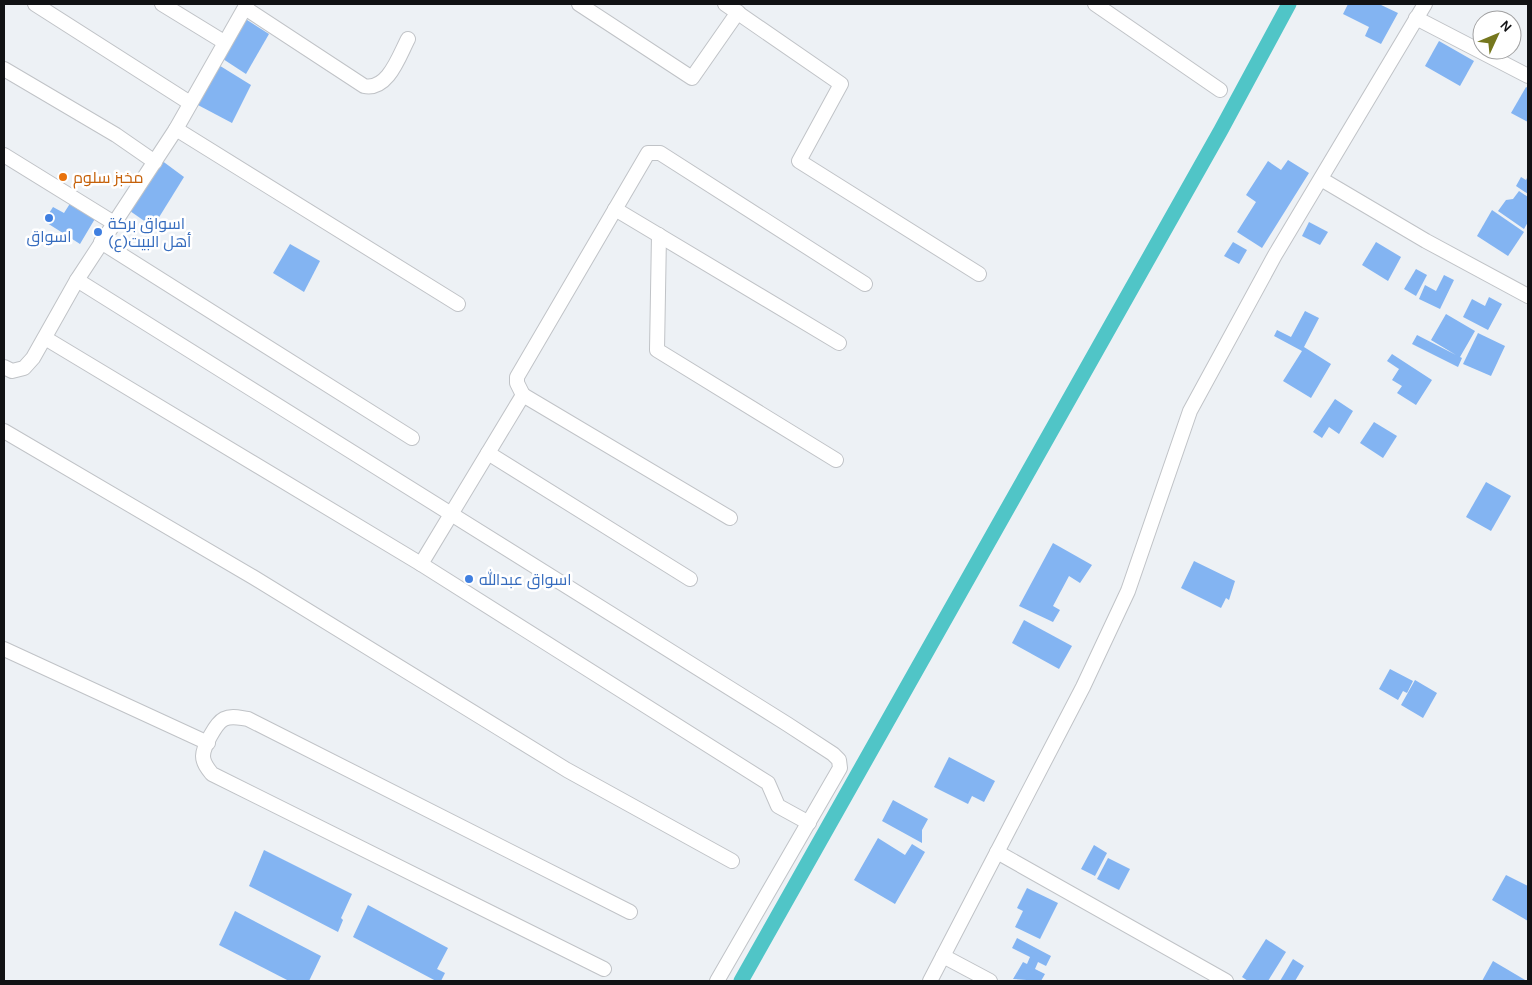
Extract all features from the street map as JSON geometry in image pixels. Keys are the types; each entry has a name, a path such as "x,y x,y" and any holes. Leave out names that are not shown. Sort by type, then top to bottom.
{"street":[{"path":"35,4 190,103"},
{"path":"162,4 224,42"},
{"path":"579,4 692,78 738,12"},
{"path":"725,4 841,84 798,161 979,274"},
{"path":"1095,4 1220,90"},
{"path":"930,981 1083,687 1128,591 1190,411 1275,255 1425,4"},
{"path":"4,367 12,371 24,368 33,358 101,242 176,129 246,6 364,86 373,88 381,84 408,39"},
{"path":"1416,18 1528,76"},
{"path":"4,68 116,135 155,162"},
{"path":"176,129 458,304"},
{"path":"730,518 523,395 517,383 518,377 643,158 648,153 660,152 865,284"},
{"path":"4,155 114,223"},
{"path":"1321,178 1426,240 1528,296"},
{"path":"615,209 839,344"},
{"path":"658,235 657,350 836,460"},
{"path":"101,242 412,438"},
{"path":"78,280 452,513 833,754 839,760 840,768 716,981"},
{"path":"45,338 421,564 768,783 778,806 809,823"},
{"path":"421,564 523,395"},
{"path":"4,431 253,577 567,770 732,861"},
{"path":"488,453 690,578"},
{"path":"4,649 208,743"},
{"path":"604,969 212,774 205,766 203,756 216,724 224,719 234,717 248,719 630,912"},
{"path":"997,852 1226,981"},
{"path":"943,956 990,981"}],"building":[{"path":"1348,4 1379,4 1398,13 1381,44 1365,36 1369,27 1343,14"},
{"path":"244,18 269,34 246,74 223,59"},
{"path":"1439,41 1474,61 1460,86 1425,66"},
{"path":"217,64 251,85 232,123 196,104"},
{"path":"1526,87 1528,88 1528,122 1511,113"},
{"path":"161,160 184,177 153,227 130,211"},
{"path":"1288,160 1309,173 1262,248 1237,232 1256,202 1246,195 1268,161 1281,170"},
{"path":"1528,176 1528,194 1516,186 1521,177 1526,180"},
{"path":"1519,191 1528,197 1528,222 1524,229 1498,211 1506,200 1513,199"},
{"path":"71,202 96,217 80,244 44,221 53,207 64,213"},
{"path":"1492,210 1524,232 1508,256 1477,236"},
{"path":"1309,222 1328,232 1320,245 1302,236"},
{"path":"1233,242 1247,250 1239,264 1224,256"},
{"path":"1376,242 1401,257 1388,281 1362,265"},
{"path":"290,244 320,261 304,292 273,273"},
{"path":"1416,269 1427,275 1416,296 1404,289"},
{"path":"1444,275 1454,280 1440,309 1419,299 1425,285 1436,291"},
{"path":"1489,297 1502,304 1488,330 1463,317 1472,299 1485,306"},
{"path":"1305,311 1319,318 1304,347 1331,364 1311,398 1283,381 1302,351 1274,336 1277,330 1291,337"},
{"path":"1446,314 1475,331 1460,357 1462,358 1458,367 1412,344 1417,335 1456,355 1431,340"},
{"path":"1478,333 1505,346 1491,376 1463,364"},
{"path":"1392,354 1432,380 1416,405 1397,393 1402,386 1392,380 1399,369 1387,361"},
{"path":"1335,399 1353,411 1339,434 1329,427 1322,438 1313,432"},
{"path":"1374,422 1397,436 1383,458 1360,443"},
{"path":"1486,482 1511,496 1491,531 1466,517"},
{"path":"1053,543 1092,565 1080,583 1069,576 1053,606 1060,610 1053,622 1019,606"},
{"path":"1194,561 1235,581 1229,600 1226,598 1221,608 1181,588"},
{"path":"1024,620 1072,646 1059,669 1012,643"},
{"path":"1390,669 1413,681 1407,693 1403,691 1398,700 1379,689"},
{"path":"1415,680 1437,693 1423,718 1401,705"},
{"path":"949,757 995,781 984,802 972,796 968,804 934,787"},
{"path":"893,800 928,819 922,830 922,843 882,821"},
{"path":"878,838 905,855 912,844 925,852 895,904 854,880"},
{"path":"1094,845 1107,853 1095,876 1081,869"},
{"path":"264,850 352,894 341,918 343,920 338,932 249,886"},
{"path":"1108,858 1130,869 1119,890 1097,879"},
{"path":"1506,875 1528,886 1528,921 1492,900"},
{"path":"1027,888 1058,903 1040,939 1015,927 1023,911 1017,908"},
{"path":"368,905 448,948 437,969 445,973 441,981 436,981 353,937"},
{"path":"235,911 321,956 309,981 289,981 219,945"},
{"path":"1017,938 1051,956 1046,966 1038,962 1035,969 1045,974 1041,981 1013,979 1023,962 1027,964 1030,957 1012,948"},
{"path":"1266,939 1286,952 1268,981 1248,981 1242,977"},
{"path":"1293,959 1304,966 1295,981 1280,981"},
{"path":"1493,961 1527,981 1482,981"}],"waterway":[{"path":"741,981 1221,130 1289,4"}],"place":[{"name":"مخبز سلوم","path":"63,177"},
{"name":"اسواق","path":"49,218"},
{"name":"اسواق بركة أهل البيت(ع)","path":"98,232"},
{"name":"اسواق عبدالله","path":"469,579"}]}
